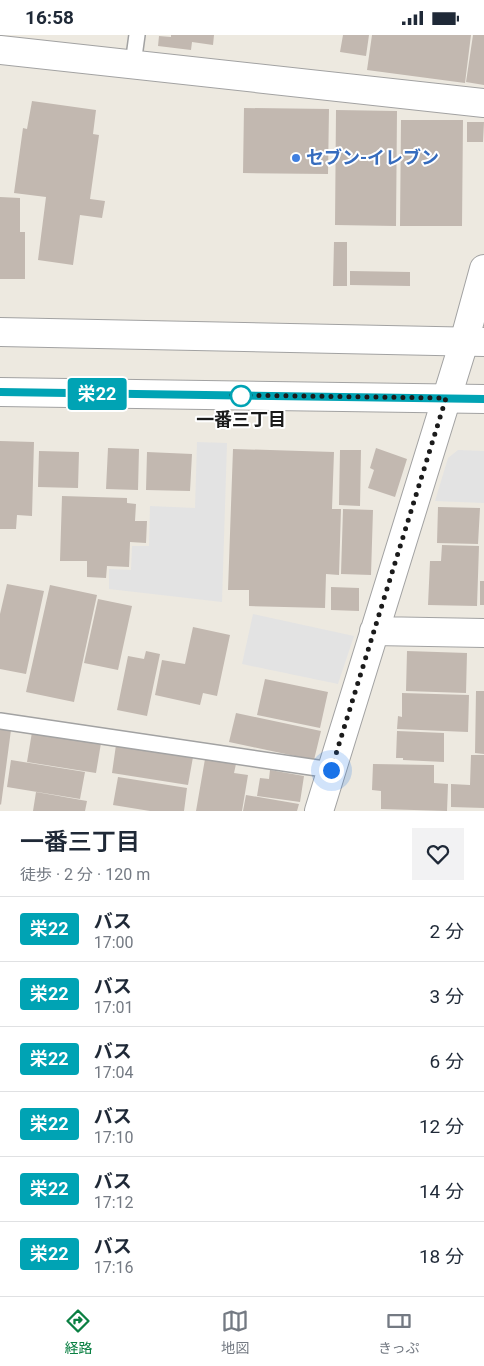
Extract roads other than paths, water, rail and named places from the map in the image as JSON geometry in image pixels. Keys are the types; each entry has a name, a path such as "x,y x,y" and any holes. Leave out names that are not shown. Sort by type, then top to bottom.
{"street":[{"path":"0,50 484,103"},
{"path":"319,811 446,398 474,342 484,269"},
{"path":"0,333 474,342"},
{"path":"0,392 484,399"},
{"path":"374,631 484,633"}],"lane":[{"path":"134,64 137,35"},
{"path":"0,721 331,770"}],"place":[{"name":"セブン-イレブン","path":"296,158"},
{"name":"一番三丁目","path":"241,396"}]}
